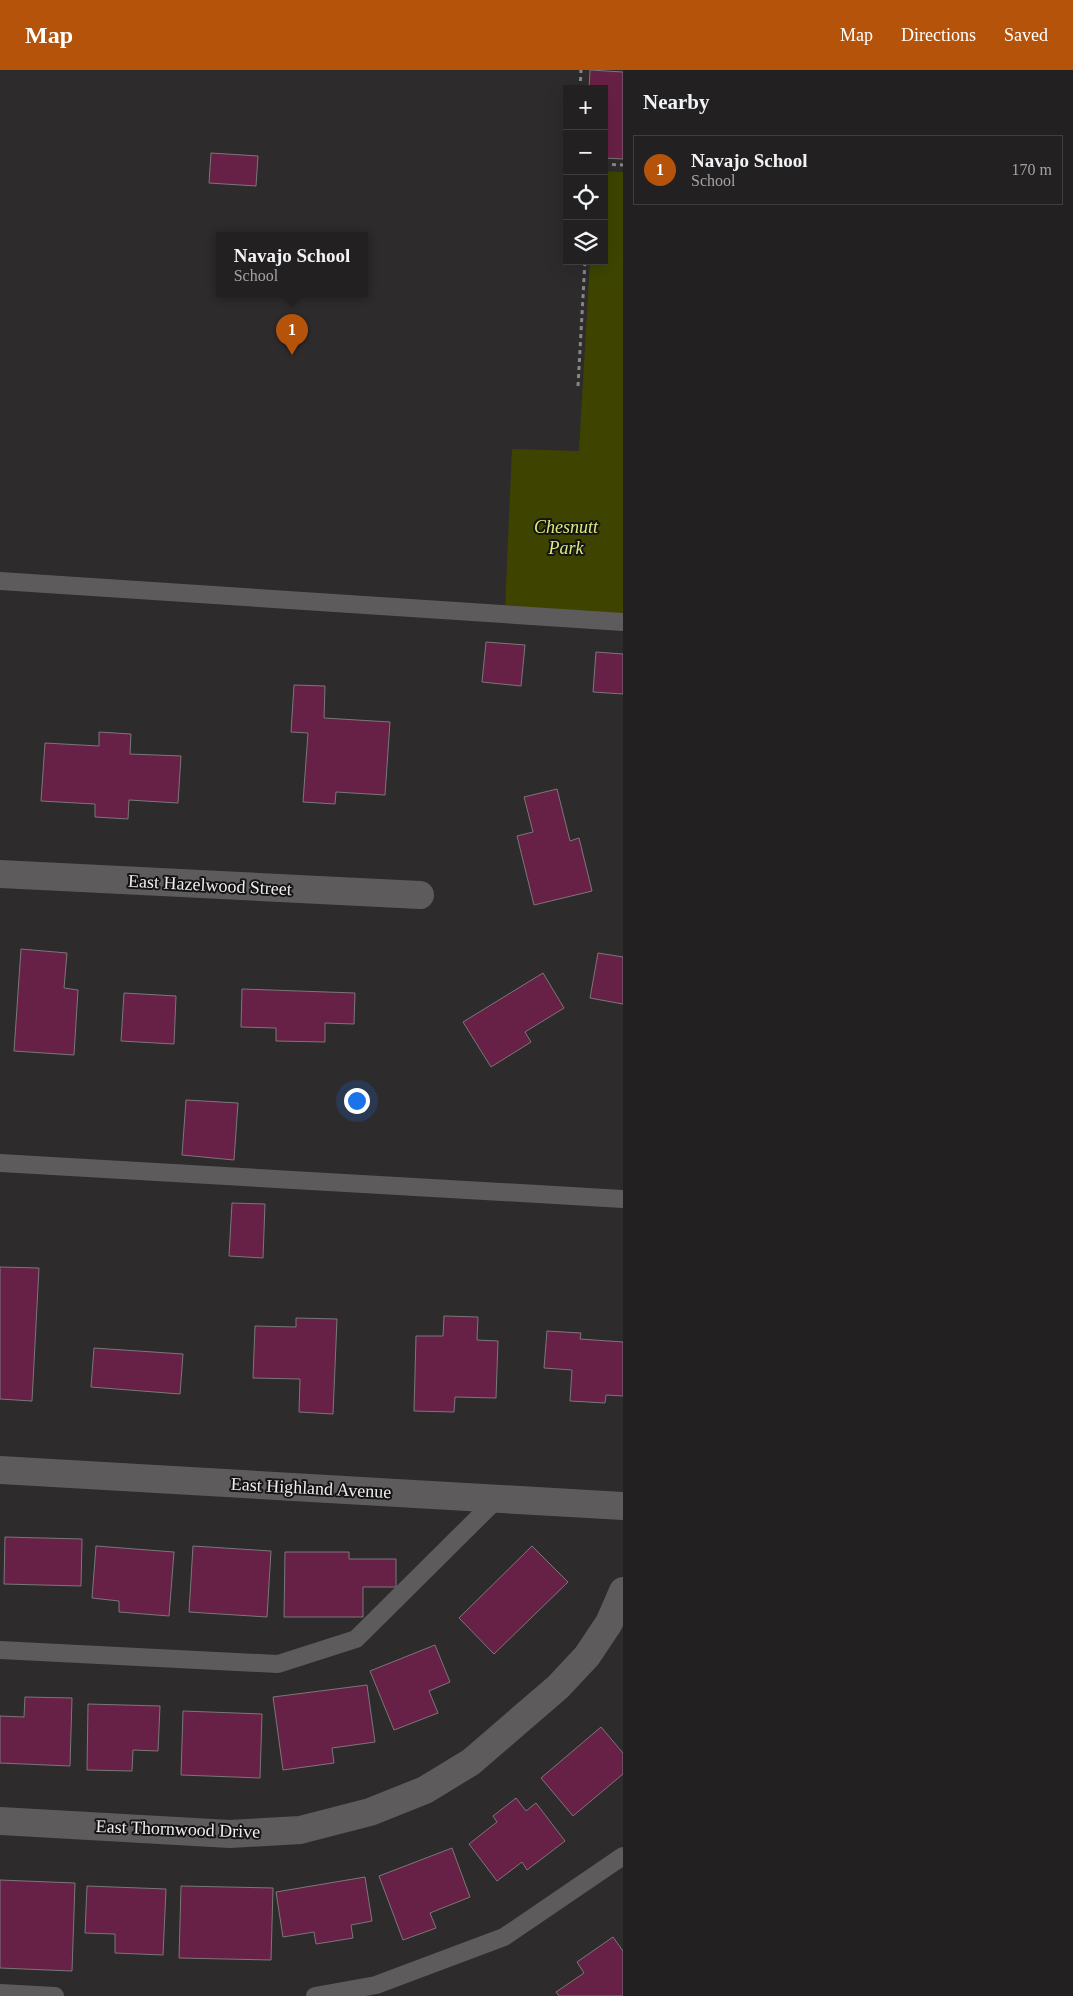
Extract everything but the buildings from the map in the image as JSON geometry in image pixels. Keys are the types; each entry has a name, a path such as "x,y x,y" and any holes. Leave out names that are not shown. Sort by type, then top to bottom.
{"street":[{"name":"East Hazelwood Street","path":"0,874 420,895"},
{"name":"East Highland Avenue","path":"0,1470 623,1506"},
{"name":"East Thornwood Drive","path":"0,1821 230,1834 300,1830 370,1812 425,1790 471,1762 558,1687 592,1648 609,1623 623,1591"}],"lane":[{"path":"0,581 623,622"},
{"path":"0,1164 623,1199"},
{"path":"0,1650 278,1664 356,1639 497,1499"},
{"path":"316,1996 376,1985 504,1938 623,1856"},
{"path":"0,1993 55,1996"}],"path":[{"path":"580,85 581,70"},
{"path":"608,164 623,165"},
{"path":"578,386 585,265"}],"green space":[{"name":"Chesnutt Park","path":"608,171 623,172 623,616 505,609 512,449 579,451 590,265 608,265"}],"place":[{"name":"Navajo School","path":"292,355"}]}
